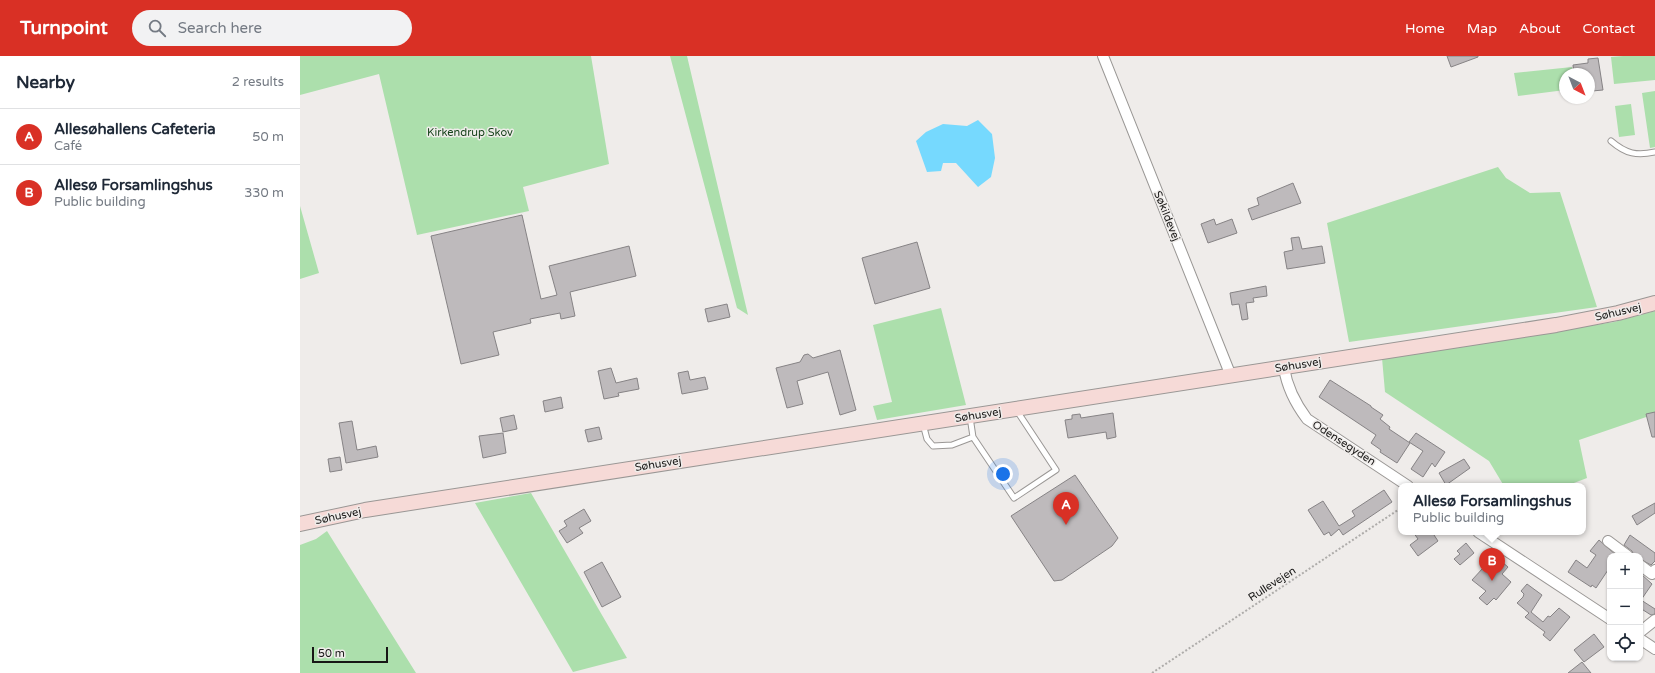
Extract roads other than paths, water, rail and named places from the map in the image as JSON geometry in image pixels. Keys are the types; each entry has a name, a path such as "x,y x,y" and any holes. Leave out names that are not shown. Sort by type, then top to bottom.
{"street":[{"name":"Søkildevej","path":"1103,56 1230,376"},
{"name":"Søhusvej","path":"300,524 365,510 1556,325 1618,313 1655,303"},
{"name":"Odensegyden","path":"1284,368 1289,389 1297,406 1307,419 1403,483"},
{"path":"1483,535 1607,617"},
{"path":"1608,541 1624,553"},
{"path":"1643,567 1652,574 1655,570"},
{"path":"1643,630 1655,620"},
{"path":"1643,641 1655,649"}],"lane":[{"path":"1611,142 1632,154 1644,155 1655,152"},
{"path":"970,416 973,437 1014,498 1056,470 1015,409"},
{"path":"923,423 927,439 932,446 952,445 973,437"}],"water":[{"path":"978,120 992,134 995,158 991,177 978,187 956,163 943,163 941,171 927,172 916,141 926,132 943,124 967,126"}],"place":[{"name":"Allesøhallens Cafeteria","path":"1066,525"},
{"name":"Allesø Forsamlingshus","path":"1492,581"}],"park label":[{"name":"Kirkendrup Skov","path":"470,132"}]}
